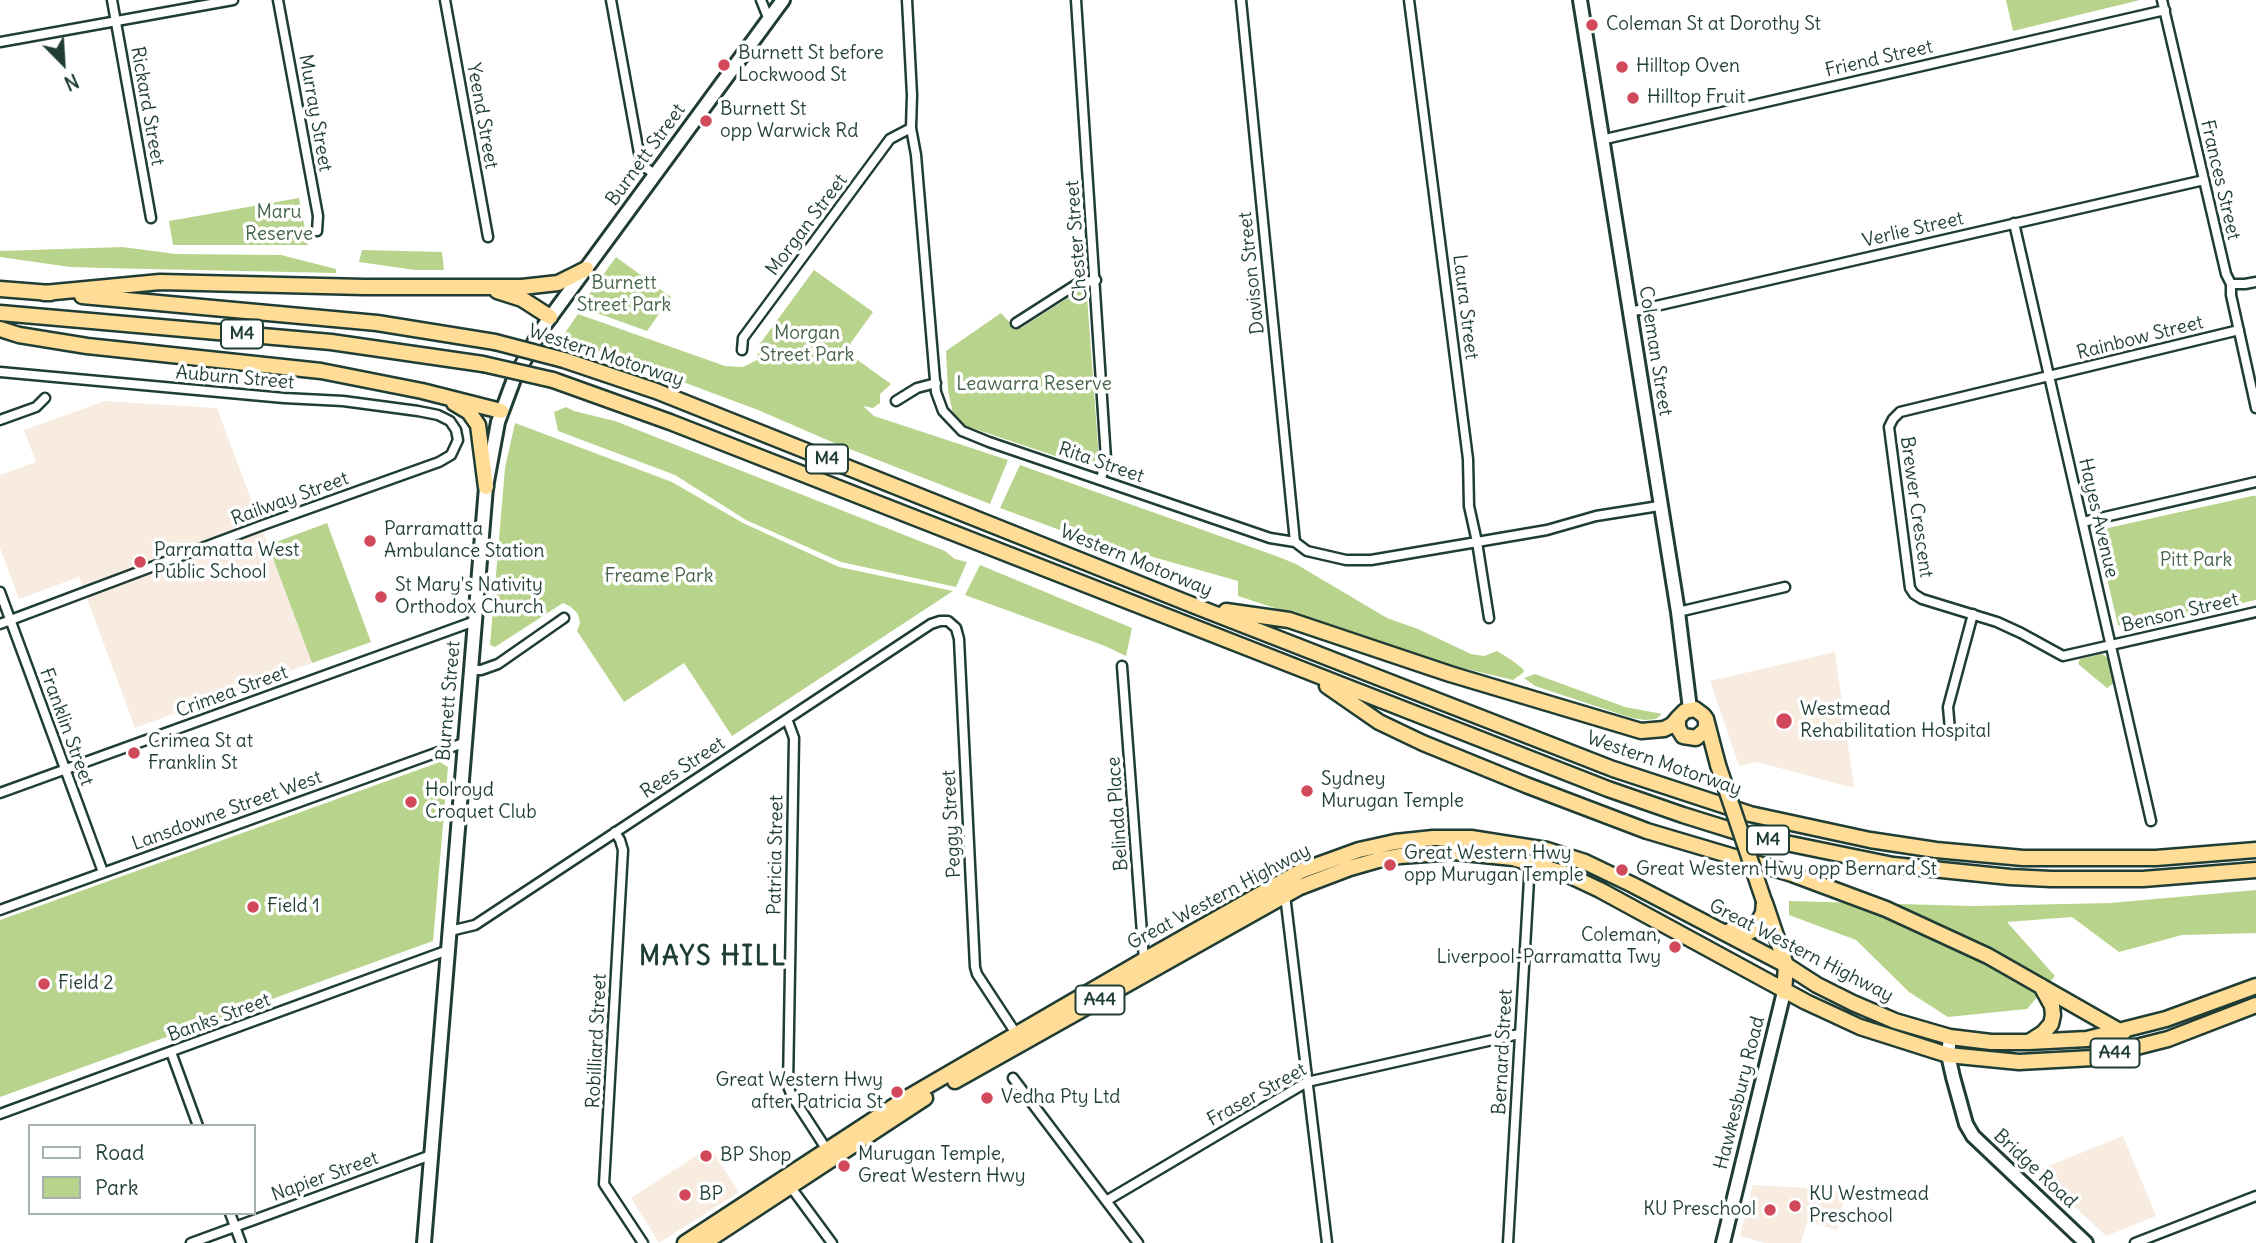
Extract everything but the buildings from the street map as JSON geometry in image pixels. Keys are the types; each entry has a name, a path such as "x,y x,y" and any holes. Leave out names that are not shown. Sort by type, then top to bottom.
{"highway":[{"name":"M4","path":"44,293 160,282 486,288 551,285 586,269"},
{"name":"M4","path":"486,288 522,299 550,317"},
{"name":"Western Motorway","path":"0,289 377,323 495,342 564,360 656,391 1613,769 1717,804 1794,825 1901,845 2023,858 2156,858 2256,850"},
{"name":"Western Motorway","path":"0,313 331,342 431,355 553,380 670,422 1650,804 1747,835 1825,852 1928,869 2051,879 2167,878 2256,870"},
{"path":"0,329 19,335 87,346 321,371 422,391 501,411"},
{"path":"422,391 460,405 474,419 481,436 486,487"},
{"name":"M4","path":"1200,608 1289,620 1450,674 1641,730 1664,729 1684,714"},
{"name":"M4","path":"1307,672 1379,722 1423,743 1647,831 1792,874 1874,904 1975,950 2040,985"},
{"path":"1718,765 1680,732 1678,728 1684,714 1700,711 1706,719 1718,765 1786,965 1784,992"},
{"path":"1688,738 1696,738 1703,733 1706,719"},
{"name":"Great Western Highway","path":"685,1243 905,1099 1144,960 1301,871 1377,845 1433,838 1471,838 1557,853 1619,877 1786,965 1817,985 1873,1012 1950,1037 1991,1042 2087,1039 2166,1020 2256,986"},
{"name":"Great Western Highway","path":"704,1243 925,1098 1284,895 1317,879 1400,856 1454,852 1502,856 1566,874 1600,890 1784,992 1860,1027 1948,1055 2019,1062 2093,1058 2145,1045 2256,1005"},
{"path":"1696,918 1743,935 1757,927 1763,913 1764,901"},
{"path":"2040,985 2120,1032 2136,1036 2207,1024"},
{"path":"2029,1042 2043,1033 2051,1024 2053,1016 2052,1006 2040,985"}],"main road":[{"name":"Burnett Street","path":"424,1243 486,487 501,411 524,359 550,317 783,0"},
{"name":"Coleman Street","path":"1580,0 1678,612 1684,714"},
{"name":"Hawkesbury Road","path":"1723,1243 1784,992"},
{"name":"Bridge Road","path":"1950,1037 1948,1055 1966,1124 1973,1136 2086,1243"}],"street":[{"name":"Rickard Street","path":"112,0 151,218"},
{"path":"0,41 233,0"},
{"name":"Murray Street","path":"278,0 318,216 317,231"},
{"name":"Yeend Street","path":"445,0 488,237"},
{"path":"611,0 639,153 646,168 656,175"},
{"path":"761,0 769,20"},
{"name":"Rita Street","path":"907,0 911,128 916,155 936,383 943,411 962,431 1007,449 1270,538 1295,542 1307,551 1322,556 1353,561 1547,530 1596,516 1659,506"},
{"name":"Chester Street","path":"1076,0 1106,459 1101,479"},
{"name":"Davison Street","path":"1241,0 1295,542"},
{"name":"Laura Street","path":"1409,0 1468,459 1469,506 1489,618"},
{"name":"Frances Street","path":"2162,0 2226,274 2231,284 2231,295 2256,408"},
{"name":"Friend Street","path":"1601,140 2165,10"},
{"name":"Morgan Street","path":"742,350 743,338 890,139 911,128"},
{"name":"Verlie Street","path":"1630,312 2204,180"},
{"name":"Hayes Avenue","path":"2014,223 2151,821"},
{"path":"1016,323 1077,284 1096,280"},
{"path":"2231,284 2256,282"},
{"name":"Rainbow Street","path":"2049,377 2239,330"},
{"name":"Auburn Street","path":"0,372 343,401 418,411 444,417 453,425 457,435"},
{"name":"Brewer Crescent","path":"2049,377 1900,412 1893,419 1889,427 1910,587 1914,594 1922,599 1973,614 2021,633 2063,656 2110,645"},
{"path":"896,401 917,388 936,383"},
{"path":"0,420 36,407 45,398"},
{"name":"Railway Street","path":"0,624 444,460 454,451 457,435"},
{"path":"2083,522 2256,482"},
{"path":"1678,612 1786,587"},
{"name":"Franklin Street","path":"0,592 103,872"},
{"name":"Benson Street","path":"2110,645 2256,612"},
{"path":"1950,730 1948,707 1973,614"},
{"path":"471,670 481,670 498,664 564,618"},
{"name":"Crimea Street","path":"0,793 475,621"},
{"name":"Peggy Street","path":"931,624 948,621 956,628 959,639 975,971 1017,1035"},
{"name":"Rees Street","path":"450,931 475,925 931,624"},
{"name":"Belinda Place","path":"1122,666 1144,960"},
{"name":"Patricia Street","path":"787,719 794,738 788,1086 827,1150"},
{"name":"Lansdowne Street West","path":"0,910 466,742"},
{"name":"Robilliard Street","path":"615,832 623,850 604,1184 643,1243"},
{"name":"Bernard Street","path":"1508,1243 1530,862"},
{"path":"1284,895 1327,1243"},
{"name":"Banks Street","path":"0,1114 448,950"},
{"name":"Fraser Street","path":"1106,1201 1307,1082 1519,1034"},
{"path":"171,1052 197,1124"},
{"path":"1013,1078 1138,1243"},
{"name":"Napier Street","path":"191,1243 431,1155"},
{"path":"790,1186 832,1243"},
{"path":"2135,1243 2256,1196"},
{"path":"231,1215 241,1243"}],"shaded area":[{"name":"Parramatta West Public School","path":"105,401 217,408 312,663 135,728 79,577 19,599 0,548 0,475 36,462 24,430"},
{"name":"Westmead Rehabilitation Hospital","path":"1835,652 1854,788 1757,762 1739,766 1710,681"},
{"path":"2123,1136 2156,1216 2106,1236 2036,1171"},
{"name":"BP","path":"710,1147 739,1192 659,1243 631,1198"},
{"name":"KU Westmead Preschool","path":"1753,1185 1846,1190 1837,1230 1807,1222 1801,1243 1765,1243 1740,1236"}],"green space":[{"path":"2006,0 2140,0 2013,31"},
{"name":"Maru Reserve","path":"299,198 308,245 173,245 169,221"},
{"path":"122,247 176,254 281,255 336,269 336,273 70,267 0,257 0,251"},
{"path":"362,250 442,252 444,270 415,270 359,262"},
{"name":"Burnett Street Park","path":"616,257 671,297 647,331 580,307"},
{"name":"Morgan Street Park","path":"814,270 873,312 845,351 891,384 880,394 880,403 873,408 863,406 874,416 1008,460 990,504 758,410 608,354 560,340 578,314 725,366 743,367 757,360 759,345"},
{"name":"Leawarra Reserve","path":"1079,291 1087,296 1099,459 1094,466 1088,467 966,426 953,414 948,390 946,351 1001,313 1014,327 1021,328"},
{"path":"566,407 615,421 967,562 956,587 841,562 746,520 675,475 558,431 554,412"},
{"name":"Freame Park","path":"515,423 672,482 743,523 839,567 953,591 732,736 684,663 624,702 577,631 580,623 578,614 563,603 495,647 490,645 505,468"},
{"path":"1020,465 1279,557 1296,564 1387,618 1418,629 1471,654 1484,656 1497,651 1524,672 1513,680 1446,664 1238,596 1238,581 1068,533 1000,508"},
{"name":"Pitt Park","path":"2256,496 2256,600 2129,628 2118,625 2099,545 2098,539 2102,532 2108,528"},
{"path":"327,523 371,642 312,663 268,545"},
{"path":"980,565 1132,628 1126,656 965,595"},
{"path":"2102,654 2108,658 2113,681 2107,688 2078,664 2080,659"},
{"path":"1535,674 1625,707 1662,714 1656,719 1632,718 1535,686 1524,678"},
{"path":"440,762 448,767 433,941 0,1097 0,920"},
{"path":"2256,890 2256,933 2182,935 2119,952 2072,917 2007,922 2055,976 2027,1009 1948,1017 1909,992 1856,940 1789,915 1789,901 1972,906 2110,903"}],"place":[{"name":"Coleman St at Dorothy St","path":"1592,25"},
{"name":"Burnett St before Lockwood St","path":"724,65"},
{"name":"Hilltop Oven","path":"1622,67"},
{"name":"Hilltop Fruit","path":"1633,98"},
{"name":"Burnett St opp Warwick Rd","path":"706,121"},
{"name":"Parramatta Ambulance Station","path":"370,541"},
{"name":"Parramatta West Public School","path":"140,562"},
{"name":"St Mary's Nativity Orthodox Church","path":"381,597"},
{"name":"Westmead Rehabilitation Hospital","path":"1784,721"},
{"name":"Crimea St at Franklin St","path":"134,753"},
{"name":"Sydney Murugan Temple","path":"1307,791"},
{"name":"Holroyd Croquet Club","path":"411,802"},
{"name":"Great Western Hwy opp Murugan Temple","path":"1390,865"},
{"name":"Great Western Hwy opp Bernard St","path":"1622,870"},
{"name":"Field 1","path":"253,907"},
{"name":"Coleman, Liverpool-Parramatta Twy","path":"1675,947"},
{"name":"Field 2","path":"44,984"},
{"name":"Great Western Hwy after Patricia St","path":"897,1092"},
{"name":"Vedha Pty Ltd","path":"987,1098"},
{"name":"BP Shop","path":"706,1156"},
{"name":"Murugan Temple, Great Western Hwy","path":"844,1166"},
{"name":"BP","path":"685,1195"},
{"name":"KU Westmead Preschool","path":"1795,1206"},
{"name":"KU Preschool","path":"1770,1210"}],"district":[{"name":"MAYS HILL","path":"713,958"}]}
